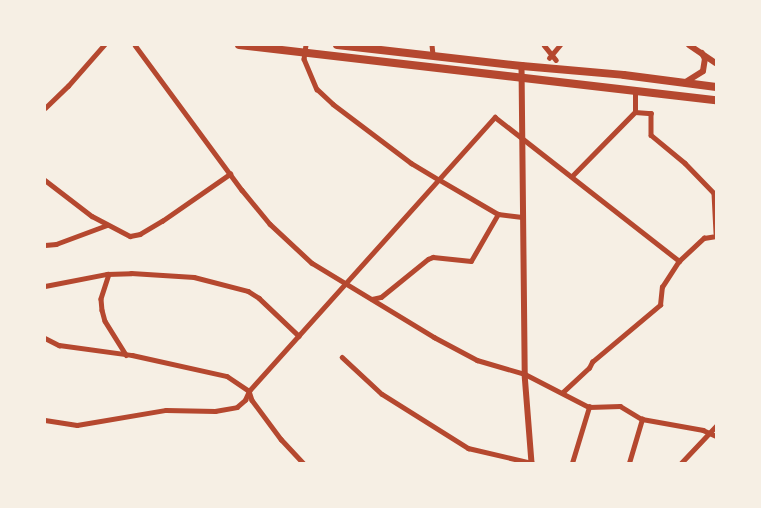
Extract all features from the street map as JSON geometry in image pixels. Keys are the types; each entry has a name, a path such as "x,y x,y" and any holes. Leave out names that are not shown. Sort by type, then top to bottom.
{"highway":[{"path":"239,45 305,49 520,78 716,100"},
{"path":"337,45 522,66 624,75 716,87"}],"main road":[{"path":"689,45 716,63"},
{"path":"684,83 704,71 705,59 702,53"}],"street":[{"path":"45,108 68,86 104,45"},
{"path":"135,45 230,174 270,224 312,263 477,360 525,374 589,407 620,406 642,419 710,433 716,436"},
{"path":"432,45 433,55"},
{"path":"544,45 556,60"},
{"path":"551,56 560,45"},
{"path":"305,49 304,60 317,89 333,104 411,163 498,214 522,217"},
{"path":"342,357 382,394 468,448 532,463 525,374 520,78 522,66"},
{"path":"572,176 635,112 635,90"},
{"path":"562,392 589,368 592,362 660,305 662,287 679,261 704,238 716,234 714,193 685,163 651,135 651,113 635,112"},
{"path":"45,420 77,425 166,410 214,410 237,407 245,400 249,391 495,117 679,261"},
{"path":"45,180 107,225 130,236 140,234 188,204 230,174"},
{"path":"372,299 382,297 432,257 471,261 498,214"},
{"path":"45,245 56,244 107,225"},
{"path":"45,286 109,274 172,274 237,287 259,298 299,336"},
{"path":"109,274 101,299 102,310 105,321 126,355"},
{"path":"45,338 59,345 126,355 227,376 249,391 252,400 281,439 303,463"},
{"path":"572,463 589,407"},
{"path":"629,463 642,419"},
{"path":"681,463 716,426"}]}
